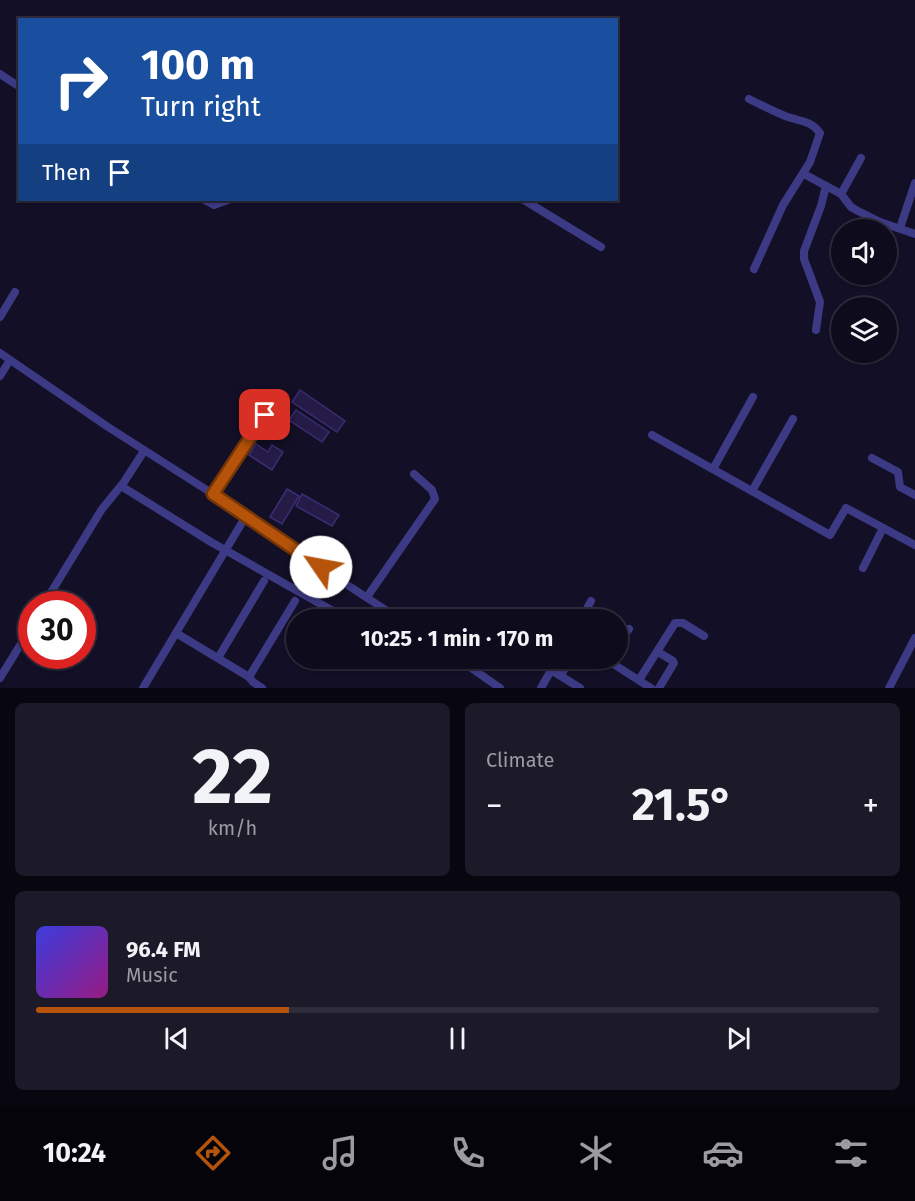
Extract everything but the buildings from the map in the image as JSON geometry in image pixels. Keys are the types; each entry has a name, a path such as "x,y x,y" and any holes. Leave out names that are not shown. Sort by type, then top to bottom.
{"street":[{"path":"0,74 18,86"},
{"path":"749,99 783,115 816,126 820,133 804,174 783,204 754,269"},
{"path":"841,194 861,158"},
{"path":"804,174 841,194 851,207 858,211 880,222 915,234"},
{"path":"900,228 915,183"},
{"path":"816,330 820,302 804,259 804,251 826,186"},
{"path":"207,201 214,205 225,201"},
{"path":"526,201 601,247"},
{"path":"0,317 15,292"},
{"path":"0,353 144,451 213,494 385,609"},
{"path":"0,376 10,360"},
{"path":"713,469 753,396"},
{"path":"213,494 265,415"},
{"path":"752,491 793,418"},
{"path":"652,435 830,535 846,508 915,545"},
{"path":"52,591 102,509 121,486 144,451"},
{"path":"872,458 898,472 900,487 915,495"},
{"path":"368,597 435,499 432,490 414,474"},
{"path":"121,486 225,550 330,609"},
{"path":"143,688 246,516"},
{"path":"863,568 883,528"},
{"path":"218,658 264,581"},
{"path":"249,676 295,601"},
{"path":"587,609 591,601"},
{"path":"639,680 675,623 679,622 704,636"},
{"path":"176,633 249,676 262,688"},
{"path":"889,688 915,638"},
{"path":"0,678 18,649"},
{"path":"658,652 674,663 659,688"},
{"path":"473,669 500,688"},
{"path":"561,675 565,669"},
{"path":"622,669 651,688"},
{"path":"541,688 551,670 580,688"}],"route":[{"path":"265,415 213,494 321,567"}]}
